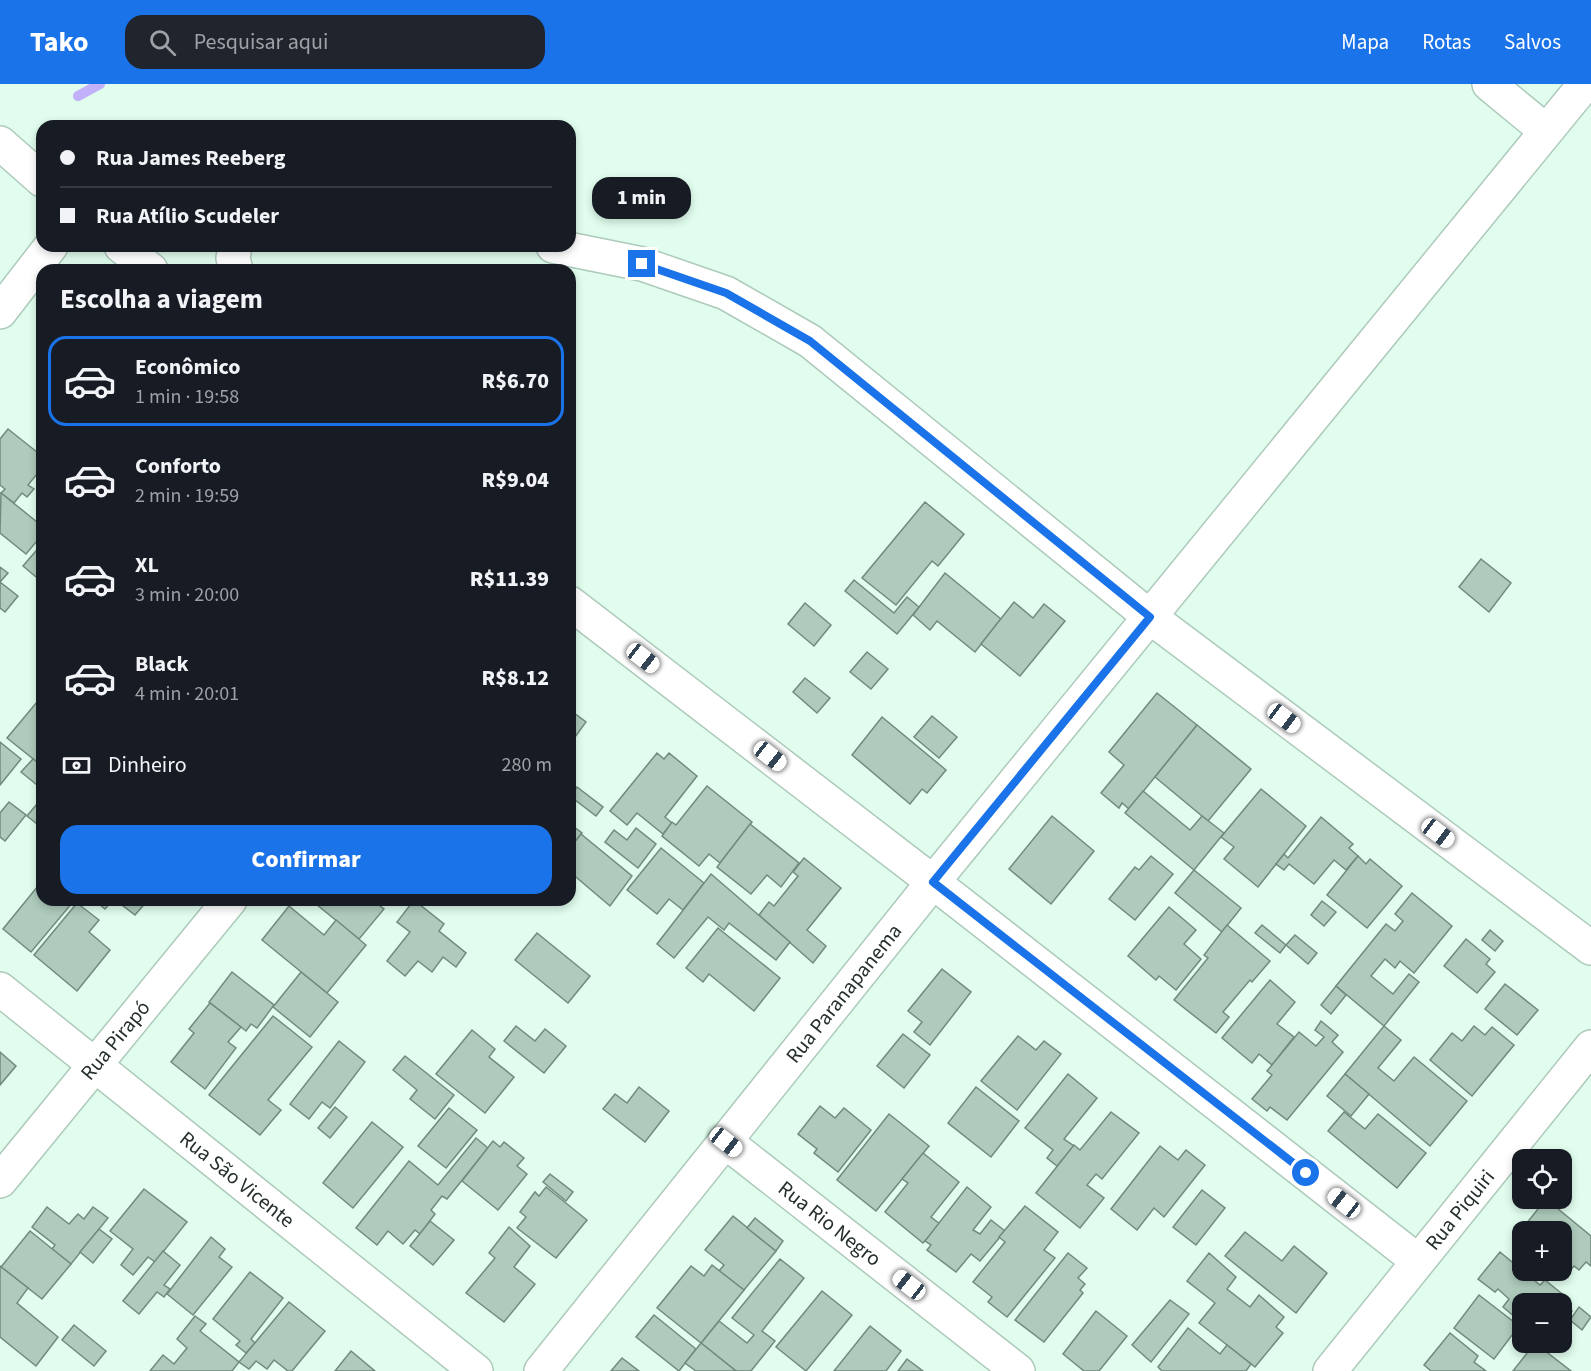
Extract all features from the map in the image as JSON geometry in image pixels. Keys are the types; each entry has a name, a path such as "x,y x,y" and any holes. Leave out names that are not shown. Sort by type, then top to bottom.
{"street":[{"path":"1489,84 1546,131"},
{"name":"Rua Paranapanema","path":"541,1371 933,882 1585,84"},
{"path":"0,143 36,175"},
{"path":"576,251 642,264 726,293 810,341 1150,617 1591,948"},
{"path":"37,264 46,252"},
{"path":"128,252 144,264"},
{"path":"0,312 36,265"},
{"path":"576,608 933,882 1418,1261"},
{"name":"Rua Pirapó","path":"0,1181 225,906"},
{"name":"Rua São Vicente","path":"0,988 476,1371"},
{"name":"Rua Piquiri","path":"1330,1371 1591,1047"},
{"name":"Rua Rio Negro","path":"726,1142 1018,1371"}],"building":[{"path":"8,429 36,451 36,475 28,485 34,489 27,497 22,493 14,503 1,493 5,489 0,485 0,439"},
{"path":"1,493 36,521 36,542 26,554 0,533"},
{"path":"925,502 964,534 938,566 932,561 896,605 862,578"},
{"path":"36,551 36,577 23,566"},
{"path":"1481,559 1511,583 1489,612 1459,587"},
{"path":"0,567 8,573 0,582"},
{"path":"945,573 1001,619 975,652 937,621 930,630 913,615"},
{"path":"854,580 894,613 907,597 919,607 897,634 845,591"},
{"path":"0,582 18,596 5,612 0,608"},
{"path":"1014,602 1033,618 1044,604 1065,621 1020,676 981,644"},
{"path":"805,603 831,625 814,646 788,624"},
{"path":"867,652 888,669 871,689 850,672"},
{"path":"805,678 830,698 817,713 793,692"},
{"path":"1157,693 1197,725 1129,809 1122,803 1119,808 1101,793 1124,765 1109,752"},
{"path":"36,703 36,761 7,738"},
{"path":"576,714 586,722 576,736"},
{"path":"932,716 957,737 939,758 914,737"},
{"path":"882,717 946,770 927,793 922,789 910,804 852,755"},
{"path":"1197,725 1251,769 1208,821 1155,777"},
{"path":"0,742 21,759 0,785"},
{"path":"657,753 664,759 669,753 697,776 665,817 672,823 663,834 637,813 627,825 610,811"},
{"path":"33,759 36,761 36,784 21,772"},
{"path":"707,786 752,822 720,863 709,854 699,866 662,836 672,822 676,825"},
{"path":"576,788 603,807 596,816 576,801"},
{"path":"1261,789 1306,826 1258,887 1224,859 1234,847 1221,837"},
{"path":"1143,791 1190,830 1202,816 1224,833 1194,870 1125,813"},
{"path":"9,802 26,815 5,841 0,837 0,813"},
{"path":"36,805 36,823 27,816"},
{"path":"1052,816 1094,851 1051,904 1009,869"},
{"path":"1321,817 1353,844 1349,848 1358,856 1346,870 1334,860 1314,884 1289,864 1284,870 1276,864 1284,854 1288,858"},
{"path":"750,824 799,863 781,887 767,875 751,894 717,867"},
{"path":"576,828 582,833 576,840"},
{"path":"636,828 656,844 638,868 605,842 614,830 627,840"},
{"path":"581,834 632,876 610,906 576,877 576,840"},
{"path":"661,848 704,883 683,910 669,899 657,914 627,890"},
{"path":"1151,856 1173,874 1135,920 1109,899 1135,867 1139,870"},
{"path":"1358,856 1366,864 1370,859 1402,886 1367,928 1327,895"},
{"path":"804,858 841,888 807,930 826,946 813,963 759,915 769,902 774,906 798,876 793,872"},
{"path":"1194,870 1241,908 1222,932 1175,893"},
{"path":"711,874 790,942 776,960 729,923 724,930 708,917 674,958 657,944"},
{"path":"36,888 36,906 70,906 31,952 3,929"},
{"path":"1412,893 1452,926 1414,973 1400,961 1395,968 1385,959 1371,976 1393,994 1409,974 1419,982 1384,1026 1336,986 1386,924 1395,931 1403,921 1395,914"},
{"path":"1322,901 1336,912 1324,926 1311,915"},
{"path":"75,906 81,906 99,920 89,932 110,950 77,991 34,955"},
{"path":"123,906 143,906 135,915"},
{"path":"289,906 324,935 336,920 366,945 327,993 262,940"},
{"path":"318,906 380,906 384,909 359,939"},
{"path":"409,906 422,906 444,924 439,931 466,953 456,967 443,957 432,972 418,961 405,976 387,961 410,932 397,922"},
{"path":"1169,907 1196,930 1184,944 1201,959 1176,990 1159,976 1156,980 1128,956"},
{"path":"1227,925 1270,961 1252,982 1250,980 1223,1012 1229,1017 1216,1033 1174,1000 1208,958 1204,955"},
{"path":"1262,925 1286,945 1280,953 1255,933"},
{"path":"718,928 780,978 754,1011 709,974 703,982 686,968"},
{"path":"1490,930 1503,941 1495,951 1482,940"},
{"path":"537,933 590,976 568,1003 515,960"},
{"path":"1295,935 1317,953 1308,964 1286,945"},
{"path":"1466,939 1490,959 1486,964 1495,972 1477,993 1444,966"},
{"path":"942,969 971,992 930,1045 914,1032 922,1022 908,1011"},
{"path":"232,972 274,1005 257,1028 251,1024 246,1031 209,1002"},
{"path":"301,972 338,1002 310,1037 273,1007"},
{"path":"1270,980 1295,1002 1277,1024 1294,1037 1272,1065 1259,1054 1252,1063 1222,1038"},
{"path":"1505,984 1538,1010 1517,1035 1485,1009"},
{"path":"1336,986 1346,995 1331,1014 1321,1005"},
{"path":"210,1003 241,1027 228,1042 236,1048 205,1089 171,1062 194,1033 189,1029"},
{"path":"273,1016 312,1047 268,1100 281,1110 260,1135 209,1095"},
{"path":"1321,1021 1338,1035 1332,1042 1343,1052 1287,1120 1270,1107 1267,1111 1252,1099 1272,1075 1267,1071 1299,1032 1316,1046 1324,1037 1315,1030"},
{"path":"516,1026 535,1041 545,1029 566,1046 544,1073 504,1041"},
{"path":"1384,1026 1401,1040 1378,1068 1394,1081 1414,1057 1467,1101 1430,1146 1345,1074"},
{"path":"1474,1026 1485,1035 1492,1027 1514,1045 1472,1096 1430,1060 1452,1033 1462,1041"},
{"path":"472,1030 495,1049 489,1057 514,1077 485,1113 436,1074"},
{"path":"903,1034 930,1055 904,1088 877,1066"},
{"path":"1018,1036 1036,1050 1044,1041 1061,1054 1017,1110 981,1081"},
{"path":"339,1041 365,1062 330,1108 322,1102 309,1119 290,1104"},
{"path":"0,1052 16,1066 0,1085"},
{"path":"405,1056 454,1095 435,1119 410,1099 417,1090 393,1070"},
{"path":"1068,1074 1097,1098 1064,1139 1074,1146 1057,1166 1047,1158 1053,1150 1025,1128"},
{"path":"1345,1074 1369,1094 1351,1116 1327,1096"},
{"path":"639,1087 669,1111 645,1142 603,1109 615,1094 627,1103"},
{"path":"976,1087 1019,1121 991,1157 948,1123"},
{"path":"820,1106 835,1118 844,1108 871,1130 838,1172 814,1153 817,1149 798,1134"},
{"path":"335,1107 347,1117 330,1138 318,1128"},
{"path":"449,1108 477,1130 446,1168 418,1146"},
{"path":"1111,1112 1139,1133 1102,1179 1096,1174 1087,1185 1104,1198 1080,1228 1036,1193 1074,1145 1080,1150"},
{"path":"1344,1112 1365,1129 1378,1114 1426,1153 1397,1188 1328,1131"},
{"path":"889,1114 929,1146 876,1211 837,1180"},
{"path":"372,1122 403,1147 353,1208 323,1183"},
{"path":"476,1138 488,1148 447,1199 442,1196 431,1210 435,1214 420,1234 415,1230 403,1244 388,1231 377,1245 356,1228 409,1161 438,1185"},
{"path":"493,1141 500,1147 504,1142 524,1158 517,1166 527,1174 498,1210 462,1181"},
{"path":"1160,1146 1178,1160 1186,1150 1205,1165 1164,1217 1154,1208 1137,1230 1111,1209"},
{"path":"923,1153 959,1182 931,1217 940,1224 923,1243 885,1212 908,1183 902,1179"},
{"path":"550,1174 573,1192 566,1201 543,1182"},
{"path":"546,1187 587,1220 556,1258 517,1228 526,1217 520,1212 535,1192 539,1196"},
{"path":"967,1187 991,1207 973,1230 980,1234 991,1220 1005,1231 980,1261 971,1254 956,1272 927,1250 931,1245 925,1241"},
{"path":"144,1189 187,1222 155,1262 148,1257 133,1275 121,1265 133,1249 110,1231"},
{"path":"1202,1190 1225,1208 1196,1245 1173,1227"},
{"path":"1025,1206 1058,1232 1044,1250 1055,1258 1007,1317 988,1302 992,1297 973,1282 1005,1242 999,1237"},
{"path":"47,1207 69,1224 78,1214 84,1219 93,1207 108,1218 71,1264 52,1249 55,1245 32,1227"},
{"path":"1538,1209 1558,1209 1591,1236 1591,1266 1586,1262 1579,1270 1574,1266 1572,1268 1572,1221 1528,1221"},
{"path":"733,1216 776,1251 744,1290 719,1271 724,1265 705,1250"},
{"path":"755,1218 783,1241 776,1251 747,1228"},
{"path":"430,1221 454,1240 433,1265 410,1246"},
{"path":"509,1227 530,1246 514,1267 535,1284 504,1322 466,1293 495,1258 489,1253"},
{"path":"99,1229 112,1239 93,1263 80,1252"},
{"path":"30,1231 71,1264 42,1299 1,1267"},
{"path":"1245,1232 1282,1261 1294,1246 1327,1273 1296,1313 1225,1256"},
{"path":"211,1237 225,1249 219,1257 232,1267 193,1315 167,1294"},
{"path":"163,1251 180,1265 164,1285 170,1289 164,1297 157,1292 139,1314 123,1301"},
{"path":"1500,1252 1512,1262 1512,1281 1535,1281 1540,1285 1546,1281 1561,1293 1512,1293 1512,1315 1503,1307 1509,1299 1498,1289 1495,1292 1478,1279"},
{"path":"1068,1253 1087,1268 1078,1278 1085,1284 1080,1290 1083,1293 1044,1342 1015,1320"},
{"path":"1209,1253 1236,1277 1227,1289 1250,1307 1259,1295 1284,1317 1276,1327 1283,1333 1255,1367 1199,1323 1215,1303 1187,1281"},
{"path":"780,1259 804,1278 762,1331 775,1341 751,1371 736,1371 701,1343 719,1321 747,1343 754,1335 732,1318"},
{"path":"712,1265 744,1290 701,1343 657,1308 691,1266 704,1276"},
{"path":"0,1266 28,1288 17,1303 58,1337 36,1366 0,1337"},
{"path":"250,1272 283,1298 251,1339 255,1343 246,1353 236,1345 240,1341 213,1319"},
{"path":"822,1291 852,1315 806,1371 776,1347"},
{"path":"1479,1295 1512,1321 1512,1335 1494,1359 1454,1328"},
{"path":"1170,1300 1189,1314 1151,1362 1132,1345"},
{"path":"289,1302 325,1331 292,1371 288,1371 274,1360 267,1369 256,1361 249,1369 239,1362"},
{"path":"1579,1307 1591,1317 1582,1330 1572,1322 1572,1317"},
{"path":"1096,1311 1127,1336 1099,1371 1084,1371 1063,1354"},
{"path":"654,1315 696,1349 679,1371 636,1337"},
{"path":"195,1316 206,1324 200,1331 239,1362 232,1371 150,1371 163,1355 174,1364 187,1348 177,1339"},
{"path":"74,1325 106,1351 94,1366 62,1340"},
{"path":"870,1326 901,1351 886,1371 834,1371"},
{"path":"1188,1328 1220,1354 1227,1345 1251,1364 1246,1371 1162,1371 1158,1367"},
{"path":"1450,1333 1478,1356 1474,1362 1486,1371 1431,1371 1424,1365"},
{"path":"701,1343 736,1371 696,1371 685,1363"},
{"path":"351,1351 375,1371 335,1371"},
{"path":"1527,1353 1548,1353 1571,1371 1513,1371"},
{"path":"622,1358 639,1371 611,1371"},
{"path":"907,1359 923,1371 898,1371"}],"waterway":[{"path":"78,96 100,84"}],"route":[{"path":"642,264 726,293 810,341 1150,617 933,882 1306,1173"}]}
